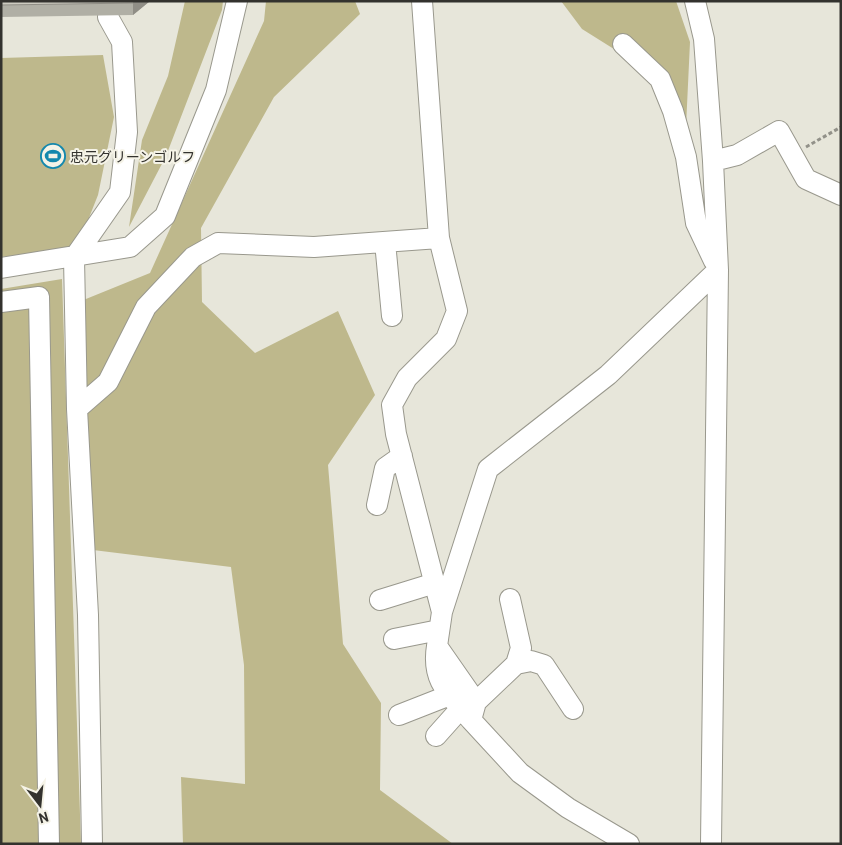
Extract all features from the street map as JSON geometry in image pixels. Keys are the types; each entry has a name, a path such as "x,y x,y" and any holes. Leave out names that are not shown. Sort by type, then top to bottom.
{"street":[{"path":"1,268 74,258 130,247 166,216 216,90 237,1"},
{"path":"422,1 439,238 457,311 446,339 407,378 392,405 402,456 435,583 439,629 435,672 520,774 568,808 629,844"},
{"path":"695,1 704,39 714,161 718,270 711,844"},
{"path":"92,844 88,615 77,409 74,258 120,192 127,132 122,42 108,17"},
{"path":"623,44 655,74 663,87 673,111 686,157 696,223 718,270"},
{"path":"714,161 737,155 778,131 806,179 841,195"},
{"path":"77,409 108,382 146,307 193,257 218,243 314,247 439,238"},
{"path":"385,242 392,316"},
{"path":"464,706 439,629 488,469 608,375 718,270"},
{"path":"1,302 39,297 49,844"},
{"path":"376,505 385,468 402,456"},
{"path":"380,600 435,583"},
{"path":"510,599 521,648 516,664"},
{"path":"394,639 439,629"},
{"path":"436,736 464,706 516,664 531,661 544,666 573,709"},
{"path":"399,715 464,706"}],"path":[{"path":"792,155 841,127"}],"shaded area":[{"path":"185,1 223,1 222,10 166,156 129,227 142,140 168,76"},
{"path":"266,1 355,1 360,14 274,97 201,228 202,302 255,353 338,311 375,395 328,465 343,644 381,703 380,790 453,844 183,844 181,777 245,784 244,665 231,567 93,550 81,301 150,273 264,21"},
{"path":"561,1 676,1 690,42 685,148 641,66 582,29"},
{"name":"忠元グリーンゴルフ","path":"103,55 114,117 98,195 77,248 1,257 1,58"},
{"path":"62,279 81,844 1,844 1,289"}],"building":[{"path":"1,1 136,1 133,3 1,5"}],"place":[{"name":"忠元グリーンゴルフ","path":"53,156"}]}
